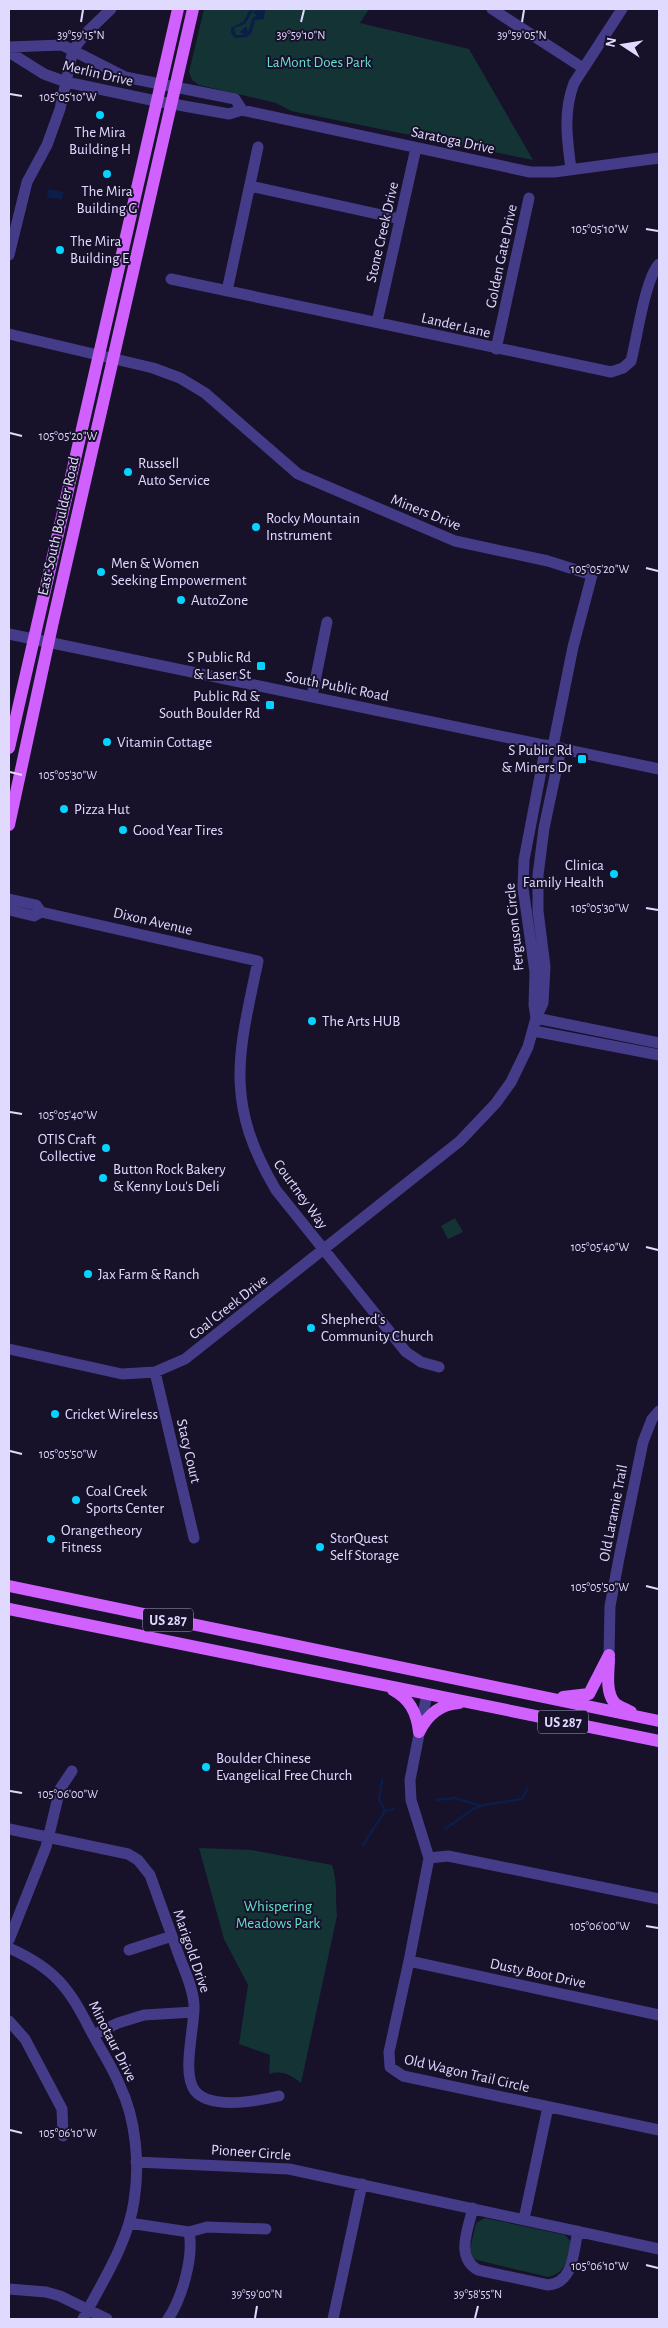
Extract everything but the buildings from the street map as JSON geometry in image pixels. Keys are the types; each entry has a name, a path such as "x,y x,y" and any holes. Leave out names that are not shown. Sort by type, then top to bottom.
{"main road":[{"name":"East South Boulder Road","path":"9,748 178,9"},
{"name":"East South Boulder Road","path":"9,824 48,642 193,9"},
{"name":"US 287","path":"9,1586 659,1721"},
{"name":"US 287","path":"9,1609 388,1688 427,1694 659,1741"},
{"path":"546,1698 589,1694 609,1655"},
{"path":"609,1655 609,1688 611,1697 614,1702 642,1718"},
{"path":"427,1694 438,1686 462,1681"},
{"path":"388,1688 401,1694 411,1705 417,1718 419,1732"},
{"path":"419,1732 430,1716 437,1710 455,1703 467,1703"}],"street":[{"name":"Merlin Drive","path":"73,50 85,34 111,9"},
{"path":"492,9 583,68"},
{"path":"571,169 566,133 567,103 574,83 622,9"},
{"name":"Merlin Drive","path":"9,47 62,46 125,77 160,85"},
{"path":"9,255 11,236 27,182 47,145 66,82 73,50"},
{"name":"Merlin Drive","path":"9,52 44,74 66,82 156,101"},
{"name":"Saratoga Drive","path":"160,85 235,99 242,110"},
{"name":"Saratoga Drive","path":"156,101 229,114 242,110 530,172 554,172 659,158"},
{"path":"227,291 258,148"},
{"name":"Stone Creek Drive","path":"377,322 416,148"},
{"path":"250,186 400,219"},
{"name":"Golden Gate Drive","path":"496,349 529,198"},
{"name":"Lander Lane","path":"171,279 593,370 611,372 623,368 631,361 650,281 655,268 659,264"},
{"path":"9,334 113,360"},
{"name":"Miners Drive","path":"113,360 153,368 180,378 205,393 298,474 455,541 548,561 592,575 573,647 554,746"},
{"path":"312,696 328,622"},
{"name":"South Public Road","path":"9,634 659,769"},
{"name":"Ferguson Circle","path":"430,1163 460,1141 496,1103 518,1070 534,1031 536,1018 534,1005 535,972 525,906 524,874 528,830 554,746"},
{"name":"Dixon Avenue","path":"9,899 36,905 41,912 258,961"},
{"name":"Dixon Avenue","path":"9,910 34,916 41,912"},
{"name":"Courtney Way","path":"258,961 241,1042 238,1071 242,1108 261,1165 276,1190 406,1352 421,1362 439,1367"},
{"path":"536,1018 659,1043"},
{"path":"534,1031 659,1055"},
{"name":"Coal Creek Drive","path":"9,1349 122,1374 155,1372 186,1359 430,1163"},
{"name":"Stacy Court","path":"155,1372 194,1538"},
{"name":"Old Laramie Trail","path":"609,1655 610,1606 622,1544 643,1442 652,1419 659,1411"},
{"name":"Old Wagon Trail Circle","path":"427,1694 410,1780 411,1800 429,1858 389,2052 390,2067 403,2076 659,2130"},
{"path":"9,1940 49,1837 60,1789 72,1771"},
{"name":"Marigold Drive","path":"9,1829 128,1854 138,1860 150,1875 192,1990 194,2012 190,2079 195,2090 203,2098 214,2102 262,2100 278,2096"},
{"path":"429,1858 448,1856 659,1899"},
{"path":"129,1950 172,1936"},
{"name":"Minotaur Drive","path":"9,1948 40,1965 59,1981 74,1999 121,2087 130,2118 136,2162 134,2201 129,2223 85,2315"},
{"name":"Dusty Boot Drive","path":"409,1961 659,2015"},
{"path":"93,2035 118,2023 144,2015 194,2012"},
{"path":"9,2021 25,2040 62,2109 63,2136"},
{"path":"524,2219 548,2107"},
{"name":"Pioneer Circle","path":"136,2162 289,2169 659,2249"},
{"path":"333,2319 362,2184"},
{"path":"473,2208 464,2248 465,2258 471,2266 478,2270 548,2285 558,2284 568,2274 578,2231"},
{"path":"129,2223 189,2232 207,2227 266,2229"},
{"path":"168,2319 178,2303 183,2284 190,2248 189,2232"},
{"path":"9,2289 46,2292 60,2296 85,2315 107,2319"}],"green space":[{"name":"LaMont Does Park","path":"204,9 369,9 360,23 469,49 533,160 291,111 276,103 199,85 192,80 189,72"},
{"path":"455,1218 463,1232 448,1239 441,1226"},
{"name":"Whispering Meadows Park","path":"199,1848 252,1850 332,1865 336,1884 337,1916 301,2083 286,2074 269,2074 270,2055 239,2044 248,1985 224,1939"},
{"path":"485,2218 565,2235 571,2242 563,2268 548,2277 473,2259 470,2249 476,2223"}],"water":[{"path":"250,9 254,9 245,24 234,28 236,35 244,35 240,32 246,26 248,32 252,19 257,15 253,13 254,11 260,10 260,15 261,9 265,9 264,19 255,20 252,32 247,37 235,38 231,33 231,28 244,21"},
{"path":"48,189 64,192 62,200 47,197"}],"waterway":[{"path":"382,1780 379,1800 385,1811"},
{"path":"445,1829 473,1809 484,1805 522,1799 527,1789"},
{"path":"437,1800 455,1798 481,1806"},
{"path":"363,1845 385,1811 394,1809"}],"place":[{"name":"The Mira Building H","path":"100,115"},
{"name":"The Mira Building G","path":"107,174"},
{"name":"The Mira Building E","path":"60,250"},
{"name":"Russell Auto Service","path":"128,472"},
{"name":"Rocky Mountain Instrument","path":"256,527"},
{"name":"Men & Women Seeking Empowerment","path":"101,572"},
{"name":"AutoZone","path":"181,600"},
{"name":"S Public Rd & Laser St","path":"261,666"},
{"name":"Public Rd & South Boulder Rd","path":"270,705"},
{"name":"Vitamin Cottage","path":"107,742"},
{"name":"S Public Rd & Miners Dr","path":"582,759"},
{"name":"Pizza Hut","path":"64,809"},
{"name":"Good Year Tires","path":"123,830"},
{"name":"Clinica Family Health","path":"614,874"},
{"name":"The Arts HUB","path":"312,1021"},
{"name":"OTIS Craft Collective","path":"106,1148"},
{"name":"Button Rock Bakery & Kenny Lou's Deli","path":"103,1178"},
{"name":"Jax Farm & Ranch","path":"88,1274"},
{"name":"Shepherd's Community Church","path":"311,1328"},
{"name":"Cricket Wireless","path":"55,1414"},
{"name":"Coal Creek Sports Center","path":"76,1500"},
{"name":"Orangetheory Fitness","path":"51,1539"},
{"name":"StorQuest Self Storage","path":"320,1547"},
{"name":"Boulder Chinese Evangelical Free Church","path":"206,1767"}]}
